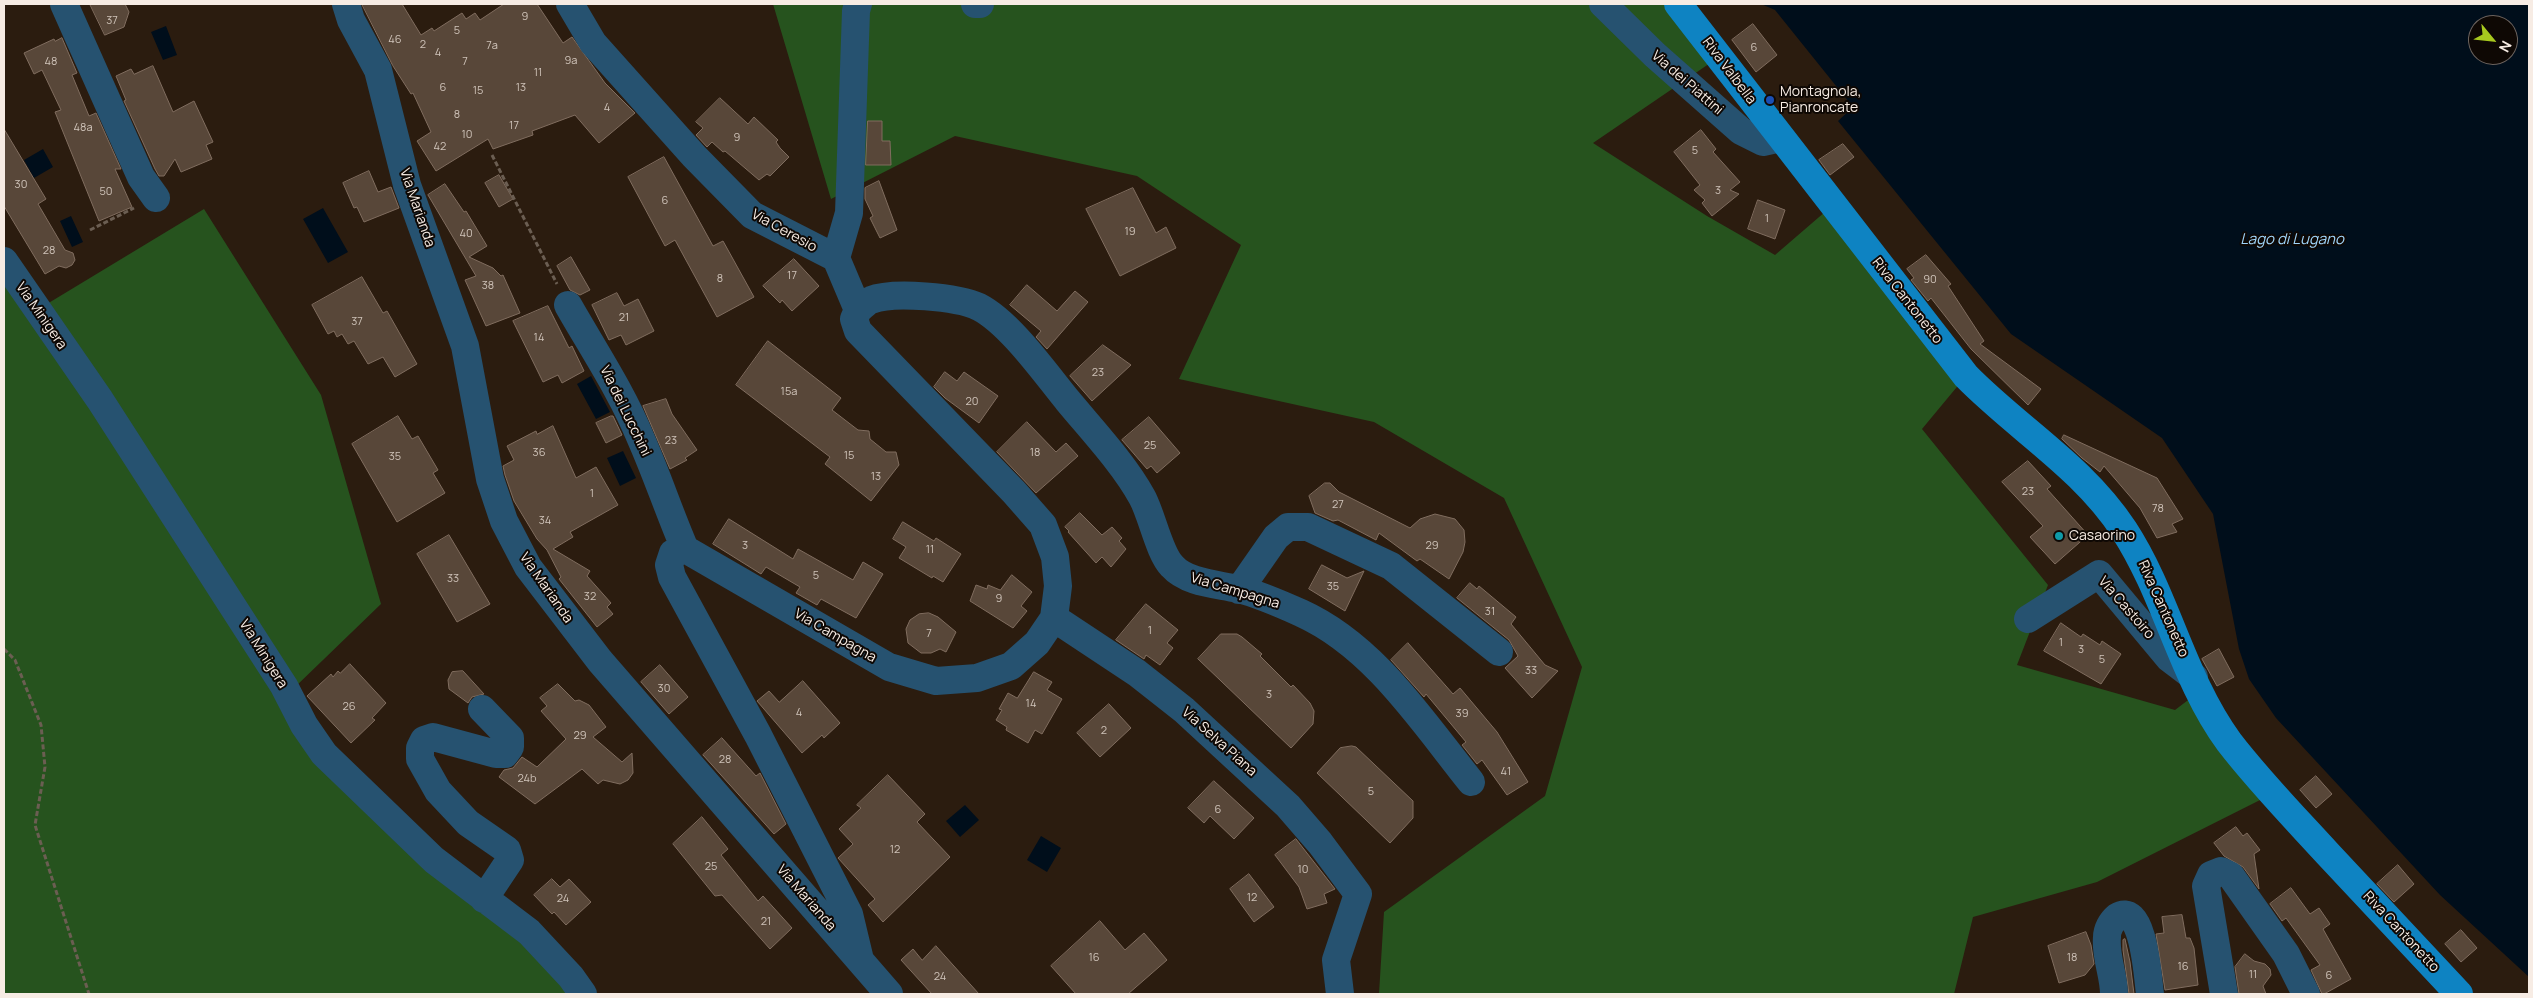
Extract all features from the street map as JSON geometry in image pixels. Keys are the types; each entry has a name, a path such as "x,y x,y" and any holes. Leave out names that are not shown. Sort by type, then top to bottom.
{"main road":[{"name":"Riva Valbella","path":"1678,4 1781,138"},
{"name":"Riva Cantonetto","path":"1781,138 1966,376 2006,415 2072,468 2107,506 2136,549 2194,676 2229,741 2272,794 2459,994"}],"street":[{"path":"64,4 142,177 155,196"},
{"name":"Via Ceresio","path":"570,4 592,43 694,156 752,216 836,258 849,213 856,11 858,4"},
{"path":"975,4 980,4"},
{"name":"Via dei Piattini","path":"1603,4 1655,55 1742,131 1764,142 1781,138"},
{"name":"Via Marianda","path":"343,9 378,70 407,185 465,346 490,480 504,521 528,566 600,661 890,994"},
{"name":"Via Campagna","path":"836,258 858,310"},
{"name":"Via Minigera","path":"4,261 100,400 284,686 304,725 324,754 434,860 528,932 572,977 583,994"},
{"name":"Via Campagna","path":"685,548 889,667 936,681 977,678 1011,666 1037,643 1054,618 1058,586 1055,557 1043,525 1014,492 858,331 854,319 858,310 871,300 900,296 932,297 960,301 978,307 995,319 1036,363 1104,444 1142,497 1170,565 1181,574 1217,586 1239,590 1302,613 1347,640 1390,681 1472,782"},
{"name":"Via dei Lucchini","path":"568,305 621,396 641,439 665,504 685,548"},
{"path":"1239,590 1276,537 1288,527 1308,527 1391,566 1500,652"},
{"path":"685,548 673,553 669,565 672,577 758,736 844,905 860,960"},
{"name":"Via Castoiro","path":"2028,619 2098,574 2169,658 2194,676"},
{"name":"Via Selva Piana","path":"1054,618 1137,673 1184,710 1288,806 1320,843 1358,894 1336,960 1340,994"},
{"path":"482,710 510,738 510,747 505,754 496,754 433,737 424,740 420,748 420,759 438,790 468,823 507,850 510,860 484,898"},
{"path":"2224,994 2206,886 2211,875 2221,871 2231,876 2286,954 2306,994"},
{"path":"2114,994 2107,936 2112,921 2125,915 2130,917 2138,926 2150,994"}],"path":[{"path":"492,155 568,305"},
{"path":"90,230 155,196"},
{"path":"4,649 15,660 41,725 45,766 35,824 89,994"}],"green space":[{"path":"773,4 1678,4 1719,57 1593,143 1707,216 1775,255 1833,205 1966,376 1922,429 2048,585 2017,665 2175,710 2200,691 2272,794 2097,882 1973,917 1954,994 1379,994 1384,912 1545,796 1582,667 1504,498 1374,422 1179,379 1241,245 1137,176 955,136 831,199"},
{"path":"204,209 321,395 381,604 294,688 304,725 583,994 4,994 4,261 37,310"}],"water":[{"name":"Lago di Lugano","path":"1761,4 2529,4 2529,977 2440,895 2276,718 2249,679 2239,649 2213,514 2162,438 2011,334 1838,121 1853,107 1775,10"},
{"path":"166,26 177,55 163,60 151,32"},
{"path":"43,149 53,167 34,178 24,160"},
{"path":"323,208 348,252 328,263 303,219"},
{"path":"71,216 83,242 72,247 60,221"},
{"path":"591,376 610,412 596,419 577,384"},
{"path":"623,451 636,478 620,486 607,458"},
{"path":"965,805 979,820 960,837 946,821"},
{"path":"1041,836 1061,848 1047,872 1027,860"}],"building":[{"path":"90,4 125,4 129,12 124,27 105,35"},
{"path":"362,4 402,4 421,35 432,28 434,31 462,13 466,19 475,13 480,20 504,4 537,4 563,43 572,37 605,83 635,113 599,143 575,115 532,131 533,135 493,149 488,139 436,171 417,141 431,132 413,93 411,94 393,66"},
{"path":"1753,24 1777,55 1756,72 1732,40"},
{"path":"62,38 77,73 72,75 89,116 96,113 121,169 115,169 132,207 99,221 55,112 61,110 42,70 34,74 24,53 54,39 55,41"},
{"path":"153,66 173,112 194,101 213,142 206,145 212,159 181,172 175,159 164,176 159,176 155,169 124,101 126,100 116,76 131,69 134,74"},
{"path":"720,98 748,124 754,117 778,140 776,142 789,157 770,176 767,174 759,180 725,151 723,152 712,142 707,147 696,135 703,128 696,122"},
{"path":"868,121 882,121 882,141 890,141 891,165 866,165"},
{"path":"4,129 46,199 38,204 65,250 73,253 75,260 72,265 66,268 59,266 45,274 4,206"},
{"path":"1701,130 1716,149 1713,152 1740,182 1730,190 1739,194 1712,216 1702,203 1705,200 1694,190 1700,185 1674,152"},
{"path":"1843,144 1854,157 1830,175 1819,160"},
{"path":"664,157 713,246 723,241 754,297 717,317 675,240 665,246 628,177"},
{"path":"369,171 378,192 391,187 399,208 364,222 357,207 354,208 343,183"},
{"path":"499,175 513,199 499,207 485,183"},
{"path":"879,181 897,230 880,238 870,218 873,216 865,199 865,188"},
{"path":"445,184 464,212 466,211 487,246 469,257 493,268 501,276 503,275 520,313 486,326 465,280 476,276 428,195"},
{"path":"1133,188 1156,233 1166,227 1176,248 1120,276 1086,209"},
{"path":"1758,200 1785,210 1775,239 1748,229"},
{"path":"1926,255 1951,284 1948,286 1984,341 1980,344 2041,389 2028,405 1971,349 1931,298 1928,301 1911,280 1914,278 1907,269"},
{"path":"571,257 590,290 580,295 570,290 557,266"},
{"path":"794,259 819,286 792,311 782,300 780,303 763,286"},
{"path":"362,277 383,313 387,311 417,364 395,377 383,357 368,364 354,341 348,344 342,334 337,337 334,331 328,334 312,305"},
{"path":"1027,285 1057,311 1075,291 1088,302 1047,349 1036,337 1041,331 1010,305"},
{"path":"617,293 624,306 638,299 654,331 626,345 621,335 609,340 592,305"},
{"path":"548,306 569,348 572,346 584,371 562,383 558,375 543,382 513,321"},
{"path":"768,341 841,398 832,410 858,430 869,431 870,439 886,452 896,452 899,465 871,501 825,464 830,457 736,385"},
{"path":"1103,345 1131,365 1092,401 1070,376"},
{"path":"945,372 957,381 964,372 998,396 979,423 945,398 934,387"},
{"path":"666,399 672,414 697,450 685,458 687,460 670,469 643,406"},
{"path":"398,416 412,439 418,436 438,470 433,473 445,493 397,522 352,444"},
{"path":"613,416 622,435 606,443 596,423"},
{"path":"1149,417 1180,453 1157,473 1151,466 1147,469 1122,440"},
{"path":"1027,422 1056,452 1066,443 1078,456 1036,493 997,452"},
{"path":"553,426 576,478 596,467 618,505 570,532 573,537 553,549 590,571 587,576 611,603 607,607 613,614 597,627 559,579 561,577 547,550 537,539 514,501 503,466 514,460 507,446 536,431 537,434"},
{"path":"2064,435 2157,478 2183,519 2172,524 2177,532 2157,538 2140,508 2104,466 2100,472 2062,439"},
{"path":"2028,461 2051,486 2047,489 2088,535 2055,564 2030,537 2043,526 2002,482"},
{"path":"1325,483 1330,483 1339,492 1410,528 1420,519 1435,514 1455,519 1464,530 1465,542 1463,552 1449,579 1420,559 1417,561 1379,533 1376,540 1338,520 1333,521 1315,513 1309,496"},
{"path":"1080,513 1102,535 1112,527 1122,538 1119,541 1126,549 1111,567 1102,557 1096,563 1065,527"},
{"path":"729,519 793,559 798,549 853,580 863,562 883,574 856,618 821,599 817,605 796,593 800,587 766,567 761,574 713,544"},
{"path":"903,522 934,541 936,538 961,554 943,582 933,576 932,578 899,558 906,547 893,539"},
{"path":"449,535 490,604 457,622 417,554"},
{"path":"1322,565 1347,578 1364,571 1345,611 1309,589"},
{"path":"1012,575 1032,592 1021,606 1027,611 1013,628 970,601 976,585 987,589 988,585 1000,590"},
{"path":"1470,583 1477,589 1479,586 1516,617 1511,624 1545,665 1558,671 1532,698 1505,668 1518,656 1509,640 1457,598"},
{"path":"1146,604 1178,630 1167,643 1173,648 1160,665 1146,655 1144,659 1116,640"},
{"path":"929,613 938,617 956,632 946,652 940,649 931,653 921,653 908,643 906,629 910,620 919,614"},
{"path":"2061,623 2081,637 2083,634 2100,645 2102,641 2121,654 2101,684 2044,651"},
{"path":"1221,634 1237,634 1242,637 1262,654 1260,656 1291,687 1293,685 1310,703 1314,711 1313,724 1291,748 1198,659"},
{"path":"1408,643 1453,694 1460,688 1497,732 1528,782 1507,795 1482,760 1477,764 1462,745 1466,742 1426,694 1424,697 1391,660"},
{"path":"2219,649 2234,677 2217,686 2202,659"},
{"path":"350,664 386,703 372,718 375,720 351,743 307,696 331,674 333,677 338,671 340,673"},
{"path":"660,665 688,697 669,714 641,682"},
{"path":"463,671 484,694 472,697 468,703 449,689 448,680 452,672"},
{"path":"1034,672 1052,682 1047,690 1062,699 1042,734 1035,730 1028,743 1006,730 1007,727 996,720 1002,710 999,709 1008,693 1017,698"},
{"path":"803,681 840,723 824,738 822,735 802,753 757,701 769,691 779,702"},
{"path":"558,684 575,701 579,700 589,705 606,727 593,737 622,762 632,753 633,773 628,780 620,784 603,780 598,784 582,769 535,804 499,777 504,770 513,768 522,757 537,767 566,739 541,711 547,706 540,698"},
{"path":"1109,704 1131,728 1100,757 1077,733"},
{"path":"722,738 756,776 760,773 786,824 774,834 703,755"},
{"path":"1356,747 1413,801 1413,818 1390,843 1317,773 1340,748"},
{"path":"888,775 925,814 917,822 950,857 883,922 868,905 875,899 838,858 853,844 839,829 861,808 857,805"},
{"path":"2316,776 2332,794 2316,808 2300,790"},
{"path":"1214,781 1254,818 1234,839 1210,816 1204,823 1188,808"},
{"path":"702,817 728,849 721,855 758,901 763,896 792,928 770,949 722,895 715,896 673,844"},
{"path":"2236,827 2243,836 2247,833 2260,850 2254,854 2259,889 2243,867 2224,856 2214,843"},
{"path":"1296,839 1335,889 1324,894 1327,903 1307,909 1299,887 1275,855"},
{"path":"2398,865 2414,884 2394,902 2377,884"},
{"path":"1249,874 1274,907 1254,922 1230,889"},
{"path":"552,879 560,887 569,879 591,902 566,925 554,912 552,914 534,895"},
{"path":"2291,888 2310,914 2319,908 2330,924 2323,929 2351,979 2324,994 2322,994 2311,970 2320,965 2286,918 2282,921 2270,904"},
{"path":"2182,915 2186,938 2190,938 2194,948 2198,985 2165,990 2156,934 2164,933 2162,917"},
{"path":"1100,921 1125,950 1144,933 1167,960 1128,994 1076,994 1051,966"},
{"path":"2461,930 2477,948 2461,962 2445,944"},
{"path":"2086,932 2091,945 2094,964 2085,975 2059,983 2048,946"},
{"path":"2125,939 2134,994 2129,994 2123,950 2123,940"},
{"path":"936,946 979,994 932,994 901,960 913,949 922,960"},
{"path":"2245,954 2254,961 2265,964 2270,969 2271,975 2263,986 2266,994 2239,994 2235,967"}],"place":[{"name":"Montagnola, Pianroncate","path":"1770,100"},
{"name":"Casaorino","path":"2059,536"}]}
